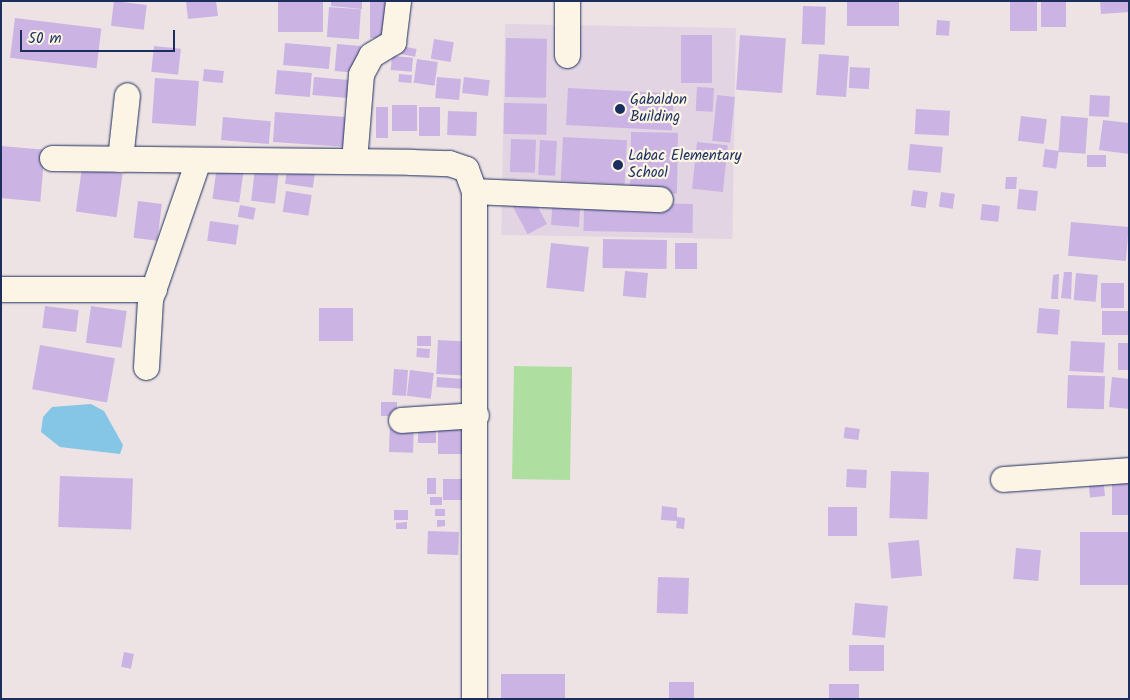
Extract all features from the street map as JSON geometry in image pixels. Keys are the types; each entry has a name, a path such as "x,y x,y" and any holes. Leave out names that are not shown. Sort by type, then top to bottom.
{"street":[{"path":"354,161 361,74 372,55 393,42 398,1"},
{"path":"567,1 567,54"},
{"path":"120,160 127,96"},
{"path":"52,158 197,163 354,161 449,163 466,169 474,191 476,415 474,699"},
{"path":"146,367 154,289 197,163"},
{"path":"474,191 660,199"},
{"path":"1,289 154,289"},
{"path":"401,420 476,415"},
{"path":"1003,479 1129,470"}],"shaded area":[{"name":"Labac Elementary School","path":"505,24 736,28 732,239 501,235"}],"green space":[{"path":"514,366 572,367 570,480 512,479"}],"water":[{"path":"91,404 104,411 123,445 120,454 60,447 41,432 43,417 52,407"}],"building":[{"path":"114,1 147,5 144,30 111,26"},
{"path":"186,1 216,1 218,16 188,19"},
{"path":"278,1 323,1 323,32 278,32"},
{"path":"331,1 362,1 362,9 331,6"},
{"path":"847,1 899,1 899,26 847,26"},
{"path":"1010,1 1037,1 1037,31 1010,31"},
{"path":"1041,1 1066,1 1066,27 1041,27"},
{"path":"1100,1 1129,1 1129,12 1101,14"},
{"path":"370,2 390,2 390,38 370,38"},
{"path":"803,6 826,7 825,45 802,44"},
{"path":"329,7 361,9 359,39 327,37"},
{"path":"15,18 101,29 96,68 10,58"},
{"path":"937,20 950,21 949,36 936,35"},
{"path":"681,35 712,35 712,83 681,83"},
{"path":"740,35 786,38 782,93 736,90"},
{"path":"506,38 547,39 546,98 505,97"},
{"path":"434,39 454,42 451,62 431,59"},
{"path":"285,43 331,47 329,69 283,65"},
{"path":"337,44 361,46 359,73 335,71"},
{"path":"396,45 417,49 415,57 394,53"},
{"path":"154,46 181,49 178,75 151,72"},
{"path":"819,54 849,56 846,97 816,95"},
{"path":"392,56 413,58 412,72 391,70"},
{"path":"417,59 438,62 434,86 414,83"},
{"path":"850,67 870,68 869,89 849,88"},
{"path":"204,69 224,71 223,83 203,81"},
{"path":"277,70 312,73 310,97 275,94"},
{"path":"399,74 412,75 411,83 398,82"},
{"path":"314,77 352,80 350,98 312,95"},
{"path":"437,77 461,79 459,100 435,98"},
{"path":"464,77 490,80 488,96 462,93"},
{"path":"155,78 199,81 196,126 152,123"},
{"path":"697,87 714,88 713,112 696,111"},
{"name":"Gabaldon Building","path":"568,88 674,94 672,130 566,125"},
{"path":"717,95 735,97 730,143 712,141"},
{"path":"1090,95 1110,96 1109,117 1089,116"},
{"path":"504,103 547,104 546,135 503,134"},
{"path":"392,105 417,105 417,131 392,131"},
{"path":"376,107 388,107 388,138 376,138"},
{"path":"419,107 440,107 440,136 419,136"},
{"path":"916,109 950,111 949,136 915,134"},
{"path":"448,111 477,112 476,136 447,135"},
{"path":"275,112 353,117 351,147 273,142"},
{"path":"1021,116 1047,119 1044,144 1018,141"},
{"path":"1061,116 1088,118 1085,154 1058,152"},
{"path":"223,117 271,121 269,144 221,140"},
{"path":"1103,120 1129,123 1129,154 1099,150"},
{"path":"631,132 678,133 677,194 630,193"},
{"path":"563,137 627,140 625,184 561,181"},
{"path":"511,139 536,140 535,173 510,172"},
{"path":"540,140 557,141 555,176 538,175"},
{"path":"697,142 728,145 723,192 692,189"},
{"path":"910,144 943,147 941,173 908,170"},
{"path":"1,146 45,150 40,202 1,198"},
{"path":"1045,149 1059,151 1056,169 1042,167"},
{"path":"1087,155 1106,155 1106,167 1087,167"},
{"path":"288,163 316,167 313,188 285,184"},
{"path":"217,166 244,170 239,202 212,199"},
{"path":"82,168 123,174 116,217 76,212"},
{"path":"255,169 279,172 275,204 251,201"},
{"path":"1006,177 1017,177 1016,189 1005,189"},
{"path":"1019,189 1038,191 1036,211 1017,209"},
{"path":"913,190 928,192 926,208 911,206"},
{"path":"286,191 312,195 308,216 283,212"},
{"path":"941,192 955,194 953,209 939,207"},
{"path":"531,194 547,224 528,234 512,204"},
{"path":"553,196 581,198 579,227 551,225"},
{"path":"138,201 162,204 157,241 133,238"},
{"path":"584,202 693,204 692,233 583,231"},
{"path":"982,204 1000,206 998,222 980,220"},
{"path":"240,205 256,208 253,220 238,217"},
{"path":"210,221 239,225 236,245 207,241"},
{"path":"1071,222 1129,227 1126,261 1068,256"},
{"path":"603,239 667,240 666,269 602,268"},
{"path":"551,243 589,247 584,292 546,288"},
{"path":"675,243 697,243 697,269 675,269"},
{"path":"625,271 648,273 646,298 623,296"},
{"path":"1064,272 1072,272 1071,299 1061,298"},
{"path":"1076,273 1098,275 1096,302 1074,300"},
{"path":"1059,274 1058,299 1051,299 1053,275"},
{"path":"1101,283 1124,283 1124,308 1101,308"},
{"path":"45,306 79,310 76,332 42,328"},
{"path":"91,306 127,311 122,348 86,343"},
{"path":"319,308 353,308 353,341 319,341"},
{"path":"1039,308 1060,310 1058,335 1037,333"},
{"path":"1102,311 1129,311 1129,335 1102,335"},
{"path":"417,336 431,336 431,346 417,346"},
{"path":"438,340 475,342 473,376 436,374"},
{"path":"1071,341 1105,343 1103,373 1069,371"},
{"path":"1118,343 1129,343 1129,370 1118,370"},
{"path":"40,345 115,358 107,403 32,389"},
{"path":"417,348 430,349 429,358 416,357"},
{"path":"394,369 408,370 406,396 392,395"},
{"path":"410,370 434,373 431,399 407,396"},
{"path":"1068,375 1105,376 1104,409 1067,408"},
{"path":"437,377 464,379 463,389 436,387"},
{"path":"1112,377 1129,379 1129,409 1109,407"},
{"path":"381,402 397,402 397,416 381,416"},
{"path":"390,423 414,424 413,453 389,452"},
{"path":"438,423 472,423 472,454 438,454"},
{"path":"845,427 860,429 858,440 843,438"},
{"path":"418,430 436,430 436,443 418,443"},
{"path":"847,469 867,470 866,488 846,487"},
{"path":"891,471 929,472 927,519 889,518"},
{"path":"60,476 133,479 131,530 58,527"},
{"path":"1103,477 1105,496 1090,497 1088,479"},
{"path":"427,478 436,478 436,494 427,494"},
{"path":"443,479 475,479 475,500 443,500"},
{"path":"1112,482 1129,482 1129,515 1112,515"},
{"path":"430,497 442,497 442,505 430,505"},
{"path":"662,506 677,508 677,517 685,518 684,529 676,528 677,521 661,520"},
{"path":"828,507 857,507 857,536 828,536"},
{"path":"435,509 445,509 445,516 435,516"},
{"path":"394,510 408,510 408,520 394,520"},
{"path":"437,520 445,520 445,526 437,527"},
{"path":"407,522 407,529 396,529 396,523"},
{"path":"428,531 459,532 458,555 427,554"},
{"path":"1080,532 1129,532 1129,585 1080,585"},
{"path":"919,540 922,576 891,579 888,543"},
{"path":"1016,548 1041,550 1038,581 1013,579"},
{"path":"658,577 689,578 688,614 657,613"},
{"path":"855,603 888,606 885,638 852,635"},
{"path":"849,645 884,645 884,671 849,671"},
{"path":"124,652 134,654 131,669 121,667"},
{"path":"501,674 565,674 565,699 501,699"},
{"path":"669,682 694,682 694,699 669,699"},
{"path":"829,684 859,684 859,699 829,699"}],"place":[{"name":"Gabaldon Building","path":"620,109"},
{"name":"Labac Elementary School","path":"618,165"}]}
